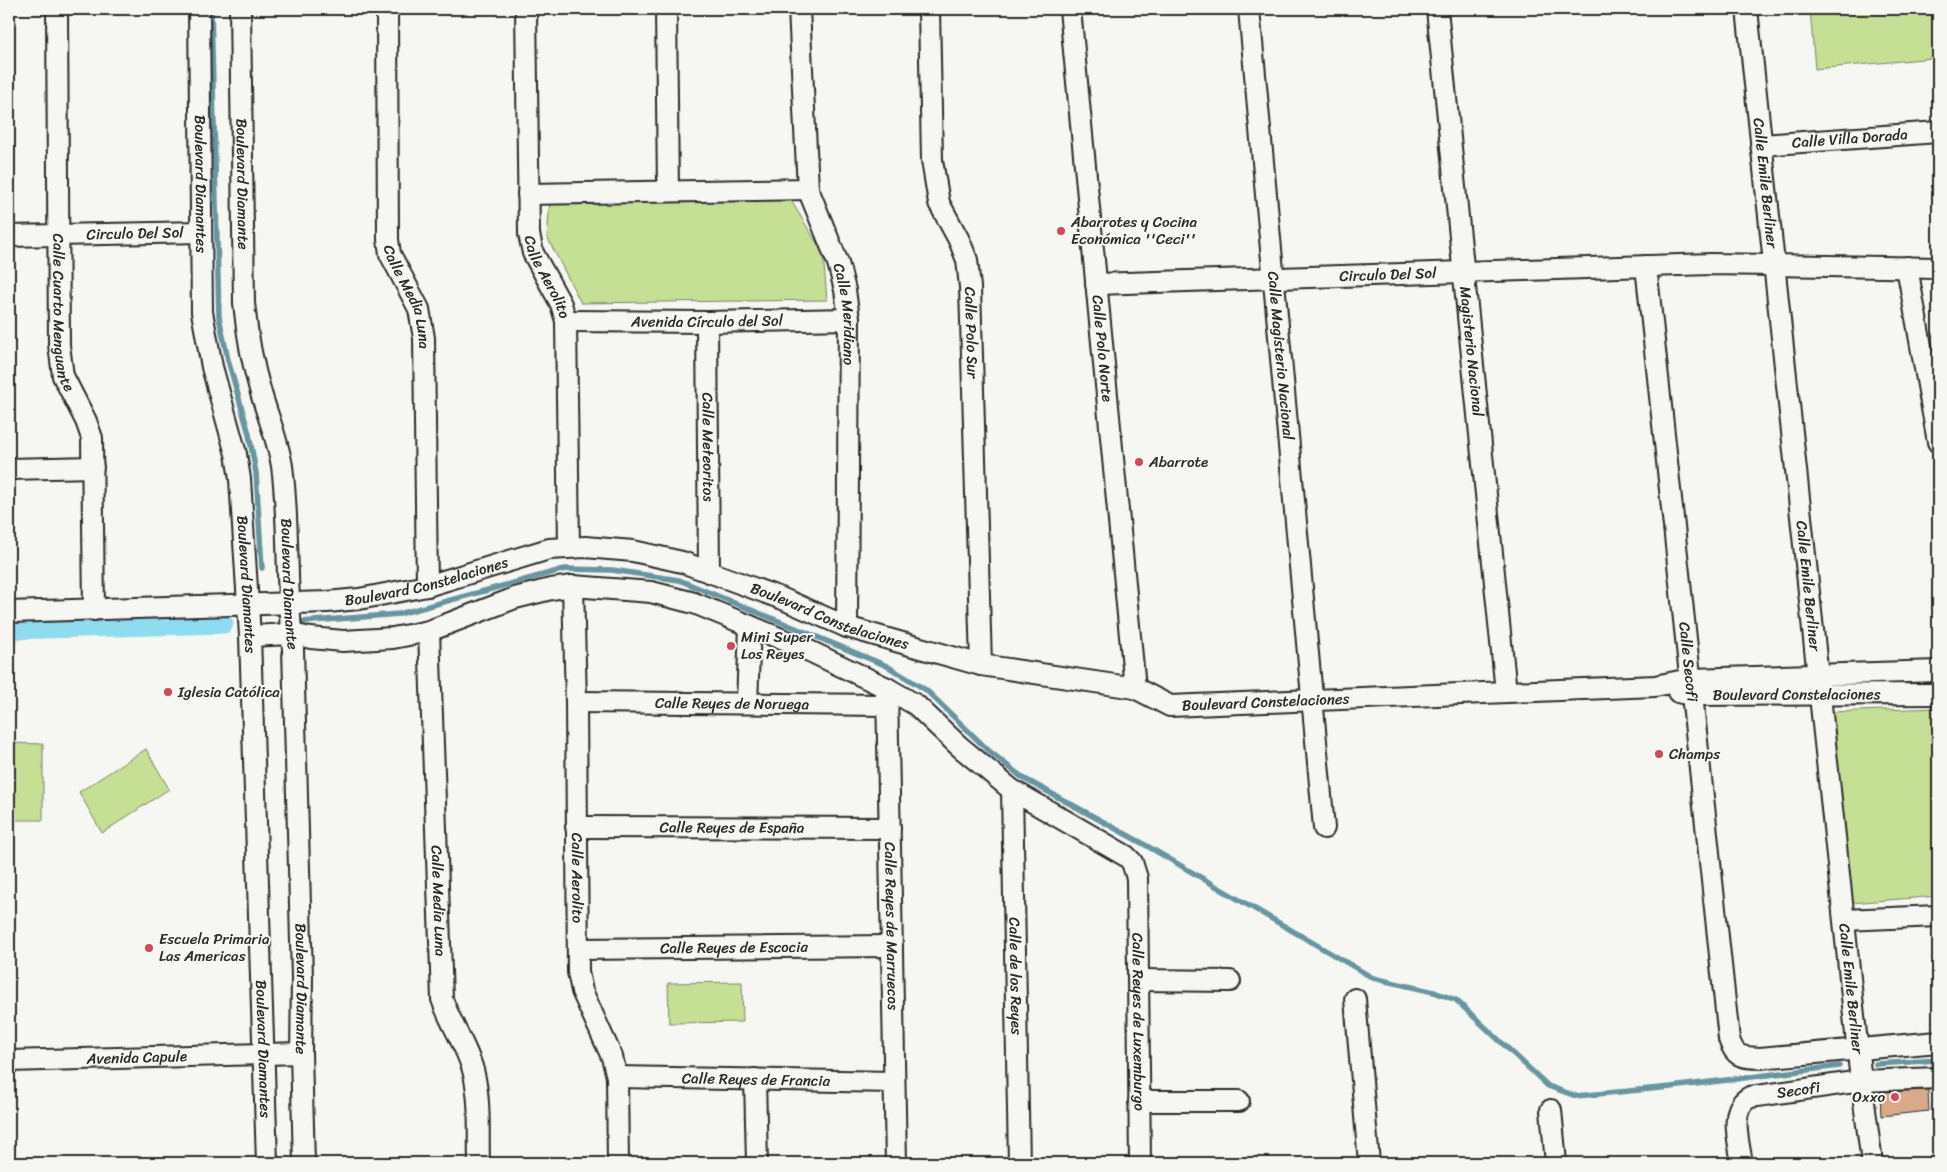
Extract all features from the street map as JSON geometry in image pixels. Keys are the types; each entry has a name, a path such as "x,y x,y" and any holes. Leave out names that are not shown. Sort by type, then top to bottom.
{"street":[{"name":"Calle Cuarto Menguante","path":"57,9 60,363 63,376 86,421 92,438 94,610"},
{"name":"Boulevard Diamantes","path":"199,9 202,312 212,368 236,454 240,479 250,636 267,1163"},
{"name":"Boulevard Diamante","path":"240,9 246,330 254,367 281,464 287,530 289,603 294,658 302,978 301,1053 304,1163"},
{"name":"Calle Media Luna","path":"386,9 387,229 390,254 418,309 424,338 428,586"},
{"name":"Calle Aerolito","path":"526,9 529,234 533,253 561,304 566,321 569,547"},
{"path":"666,9 668,192"},
{"name":"Calle Meridiano","path":"799,9 808,189 838,263 846,290 849,319 847,626"},
{"name":"Calle Polo Sur","path":"929,9 932,160 935,185 939,203 967,260 970,287 981,665"},
{"name":"Calle Polo Norte","path":"1070,9 1135,688"},
{"name":"Calle Magisterio Nacional","path":"1249,9 1272,278 1324,828"},
{"name":"Magisterio Nacional","path":"1437,9 1506,692"},
{"name":"Calle Emile Berliner","path":"1747,9 1858,1050 1872,1163"},
{"name":"Calle Villa Dorada","path":"1761,145 1938,132"},
{"path":"528,194 808,189"},
{"name":"Circulo Del Sol","path":"9,236 201,232"},
{"name":"Circulo Del Sol","path":"1096,284 1711,264 1938,268"},
{"name":"Calle Secofi","path":"1646,266 1729,1039 1732,1049 1737,1054 1760,1058 1858,1050"},
{"path":"1907,267 1938,442"},
{"name":"Avenida Círculo del Sol","path":"566,321 707,322 849,319"},
{"name":"Calle Meteoritos","path":"707,322 709,572"},
{"path":"9,469 93,467"},
{"name":"Boulevard Constelaciones","path":"9,612 289,603 359,598 428,586 530,554 549,549 569,547 633,550 682,562 783,599 847,626 981,665 1135,688 1170,706 1311,702 1655,686 1820,695 1938,694"},
{"name":"Calle Aerolito","path":"573,586 578,972 582,990 612,1057 617,1077 618,1163"},
{"path":"250,636 291,634 343,641 393,638 429,631 515,598 551,588 573,586 651,592 694,604 801,647 888,696 916,705 958,746 1012,790"},
{"path":"747,703 750,626"},
{"name":"Calle Media Luna","path":"429,631 442,999 473,1070 478,1110 479,1163"},
{"name":"Boulevard Constelaciones","path":"1691,687 1818,675 1938,671"},
{"name":"Calle Reyes de Noruega","path":"576,702 747,703 888,696"},
{"name":"Calle Reyes de Marruecos","path":"888,696 896,1163"},
{"name":"Calle Reyes de Luxemburgo","path":"1012,790 1126,856 1132,862 1137,878 1140,1163"},
{"name":"Calle de los Reyes","path":"1012,790 1019,1163"},
{"name":"Calle Reyes de España","path":"576,826 890,828"},
{"path":"1844,920 1938,916"},
{"name":"Calle Reyes de Escocia","path":"578,949 892,946"},
{"path":"1138,980 1230,981"},
{"path":"1355,999 1368,1163"},
{"path":"1858,1050 1938,1042"},
{"name":"Avenida Capule","path":"9,1061 301,1053"},
{"name":"Secofi","path":"1742,1163 1736,1117 1739,1107 1744,1100 1750,1097 1861,1076 1938,1078"},
{"name":"Calle Reyes de Francia","path":"617,1077 894,1082"},
{"path":"754,1080 757,1163"},
{"path":"1139,1101 1239,1100"},
{"path":"1551,1110 1556,1163"}],"green space":[{"path":"1810,9 1938,9 1938,81 1933,58 1815,69"},
{"path":"787,194 823,253 827,300 581,303 547,237 550,201"},
{"path":"1938,708 1938,896 1850,903 1830,712"},
{"path":"9,743 43,744 43,820 9,820"},
{"path":"146,749 169,789 102,833 79,792"},
{"path":"742,982 743,1022 669,1023 668,983"}],"building":[{"path":"1928,1090 1929,1111 1881,1116 1880,1092"}],"waterway":[{"path":"211,9 219,317 228,360 249,434 256,473 262,568"},
{"path":"301,622 399,614 565,569 612,570 679,580 887,666 926,690 989,751 1023,778 1142,843 1373,978 1434,992 1456,1000 1548,1086 1576,1096 1671,1087 1839,1066"},
{"path":"9,630 224,624"},
{"path":"1876,1064 1938,1060"}],"place":[{"name":"Abarrotes y Cocina Económica ''Ceci''","path":"1061,231"},
{"name":"Abarrote","path":"1139,462"},
{"name":"Mini Super Los Reyes","path":"731,646"},
{"name":"Iglesia Católica","path":"168,692"},
{"name":"Champs","path":"1659,754"},
{"name":"Escuela Primaria Las Americas","path":"149,948"},
{"name":"Oxxo","path":"1895,1097"}]}
